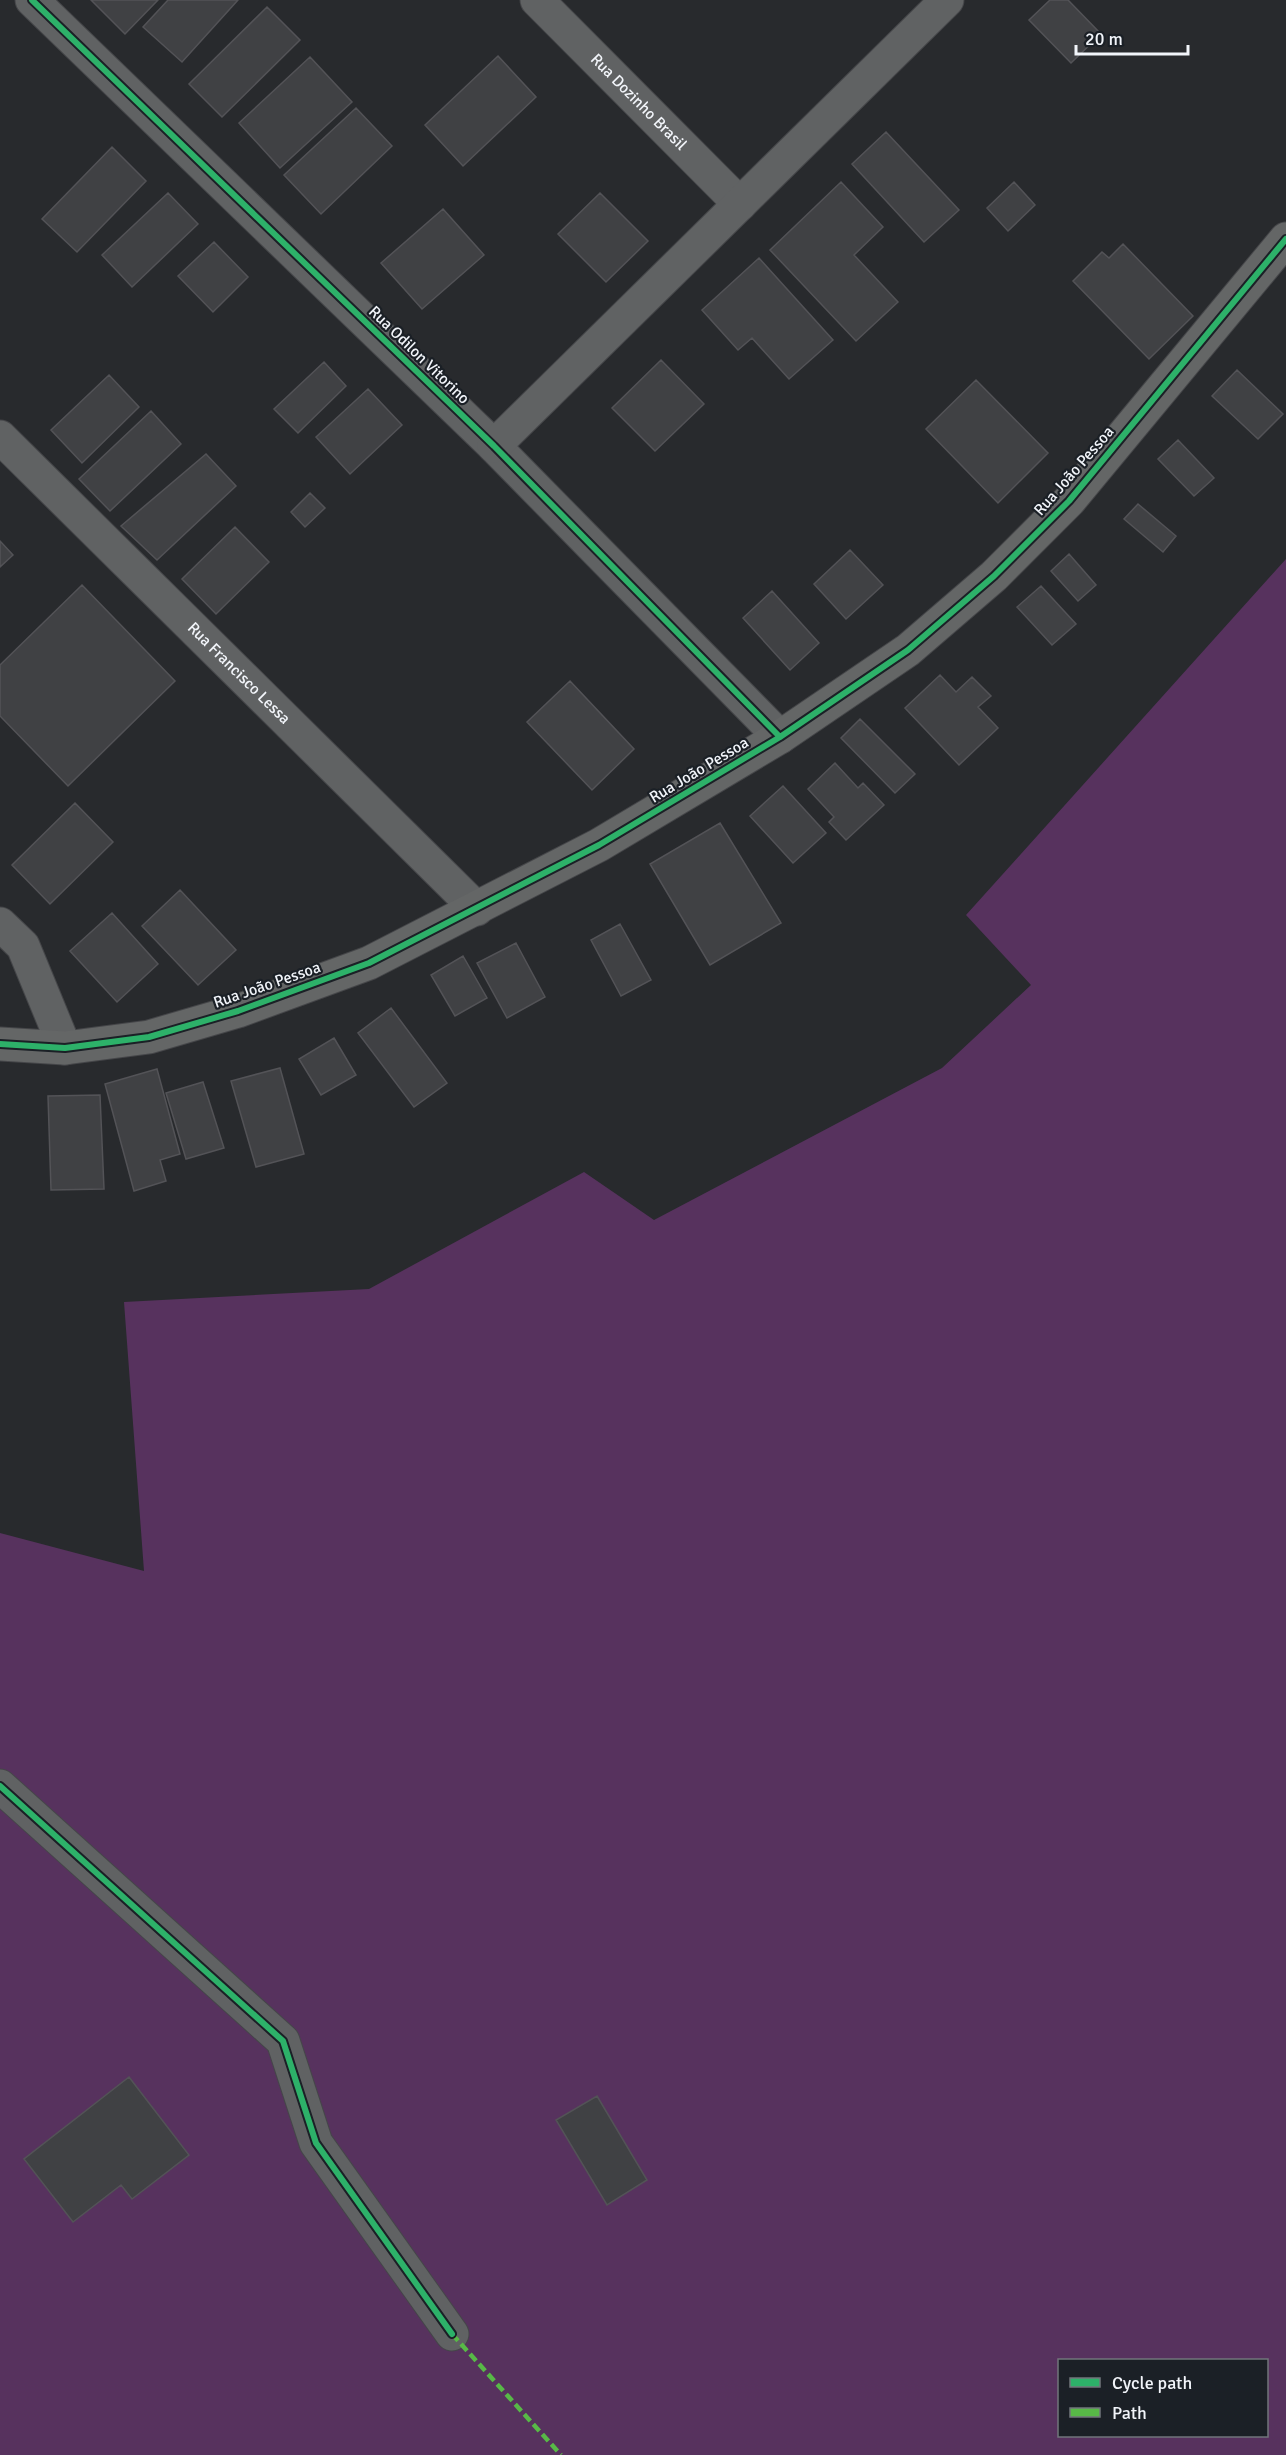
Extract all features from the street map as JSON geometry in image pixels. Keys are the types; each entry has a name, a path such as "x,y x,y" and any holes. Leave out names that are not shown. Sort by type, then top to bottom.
{"street":[{"name":"Rua Odilon Vitorino","path":"32,0 494,446 780,737"},
{"name":"Rua Dozinho Brasil","path":"537,0 740,204"},
{"path":"494,446 947,0"},
{"name":"Rua João Pessoa","path":"0,1044 65,1048 149,1037 238,1011 369,963 599,845 780,737 908,650 994,576 1069,501 1286,239"},
{"name":"Rua Francisco Lessa","path":"0,437 477,909"},
{"path":"0,924 23,946 65,1048"},
{"path":"0,1786 283,2041 316,2143 452,2334"}],"shaded area":[{"path":"1286,559 1286,2455 0,2455 0,1533 144,1571 124,1302 369,1289 584,1172 654,1220 942,1068 1031,985 966,915"}],"building":[{"path":"91,0 158,0 125,34"},
{"path":"168,0 238,0 182,62 143,27"},
{"path":"1050,0 1068,0 1101,34 1071,63 1029,20"},
{"path":"267,7 300,40 222,117 189,84"},
{"path":"498,56 536,97 463,166 425,125"},
{"path":"310,57 352,102 280,168 239,123"},
{"path":"356,108 392,146 321,214 284,175"},
{"path":"886,132 959,210 924,242 852,164"},
{"path":"112,147 146,181 77,252 42,219"},
{"path":"841,182 883,227 854,255 898,302 856,341 770,250"},
{"path":"1014,182 1035,205 1008,231 987,208"},
{"path":"168,193 198,224 132,287 102,255"},
{"path":"600,193 648,241 606,282 558,234"},
{"path":"443,209 484,255 422,309 381,263"},
{"path":"214,242 248,277 213,312 178,276"},
{"path":"1123,244 1193,316 1149,359 1073,281 1102,252 1109,258"},
{"path":"759,258 833,340 789,379 752,338 738,350 702,310"},
{"path":"661,360 704,404 655,451 612,408"},
{"path":"324,362 346,386 298,433 274,409"},
{"path":"1237,370 1283,414 1258,439 1212,396"},
{"path":"109,375 139,407 82,463 51,430"},
{"path":"976,380 1048,453 998,503 926,429"},
{"path":"368,389 402,425 350,474 316,437"},
{"path":"151,411 181,444 110,511 79,479"},
{"path":"1178,440 1214,478 1194,496 1158,459"},
{"path":"206,454 236,486 157,560 121,526"},
{"path":"310,493 325,508 305,527 291,512"},
{"path":"1138,504 1176,536 1163,552 1124,519"},
{"path":"235,527 269,562 216,614 182,579"},
{"path":"0,541 13,555 0,567"},
{"path":"850,550 883,585 846,619 814,584"},
{"path":"1069,554 1096,585 1078,601 1051,571"},
{"path":"82,585 175,681 68,786 0,716 0,665"},
{"path":"1041,586 1076,624 1052,645 1017,607"},
{"path":"772,591 819,643 790,670 743,618"},
{"path":"940,675 956,692 972,677 991,696 978,707 998,728 959,765 905,708"},
{"path":"570,681 634,749 592,790 527,722"},
{"path":"860,719 915,774 895,793 841,738"},
{"path":"835,763 858,788 863,783 884,805 846,840 829,822 834,817 808,789"},
{"path":"783,786 826,833 793,863 750,816"},
{"path":"75,803 113,842 50,904 12,865"},
{"path":"720,823 781,923 710,965 650,864"},
{"path":"180,890 236,950 198,985 142,926"},
{"path":"112,913 158,964 117,1002 70,951"},
{"path":"620,924 651,980 621,996 591,940"},
{"path":"516,943 545,997 507,1018 477,963"},
{"path":"463,956 487,998 455,1016 431,975"},
{"path":"391,1008 447,1083 414,1107 358,1033"},
{"path":"334,1038 356,1075 321,1095 299,1059"},
{"path":"280,1068 304,1154 256,1167 231,1081"},
{"path":"157,1069 180,1154 160,1160 166,1181 134,1191 105,1084"},
{"path":"203,1082 224,1148 186,1159 166,1093"},
{"path":"100,1095 104,1189 51,1190 48,1096"},
{"path":"129,2077 189,2155 132,2199 121,2185 73,2222 24,2159"},
{"path":"597,2096 647,2180 607,2205 556,2120"}],"marked path":[{"path":"452,2334 561,2455"}],"cycle path":[{"path":"32,0 494,446 780,737"},
{"path":"0,1044 65,1048 149,1037 238,1011 369,963 599,845 780,737 908,650 994,576 1069,501 1286,239"},
{"path":"0,1786 283,2041 316,2143 452,2334"}]}
